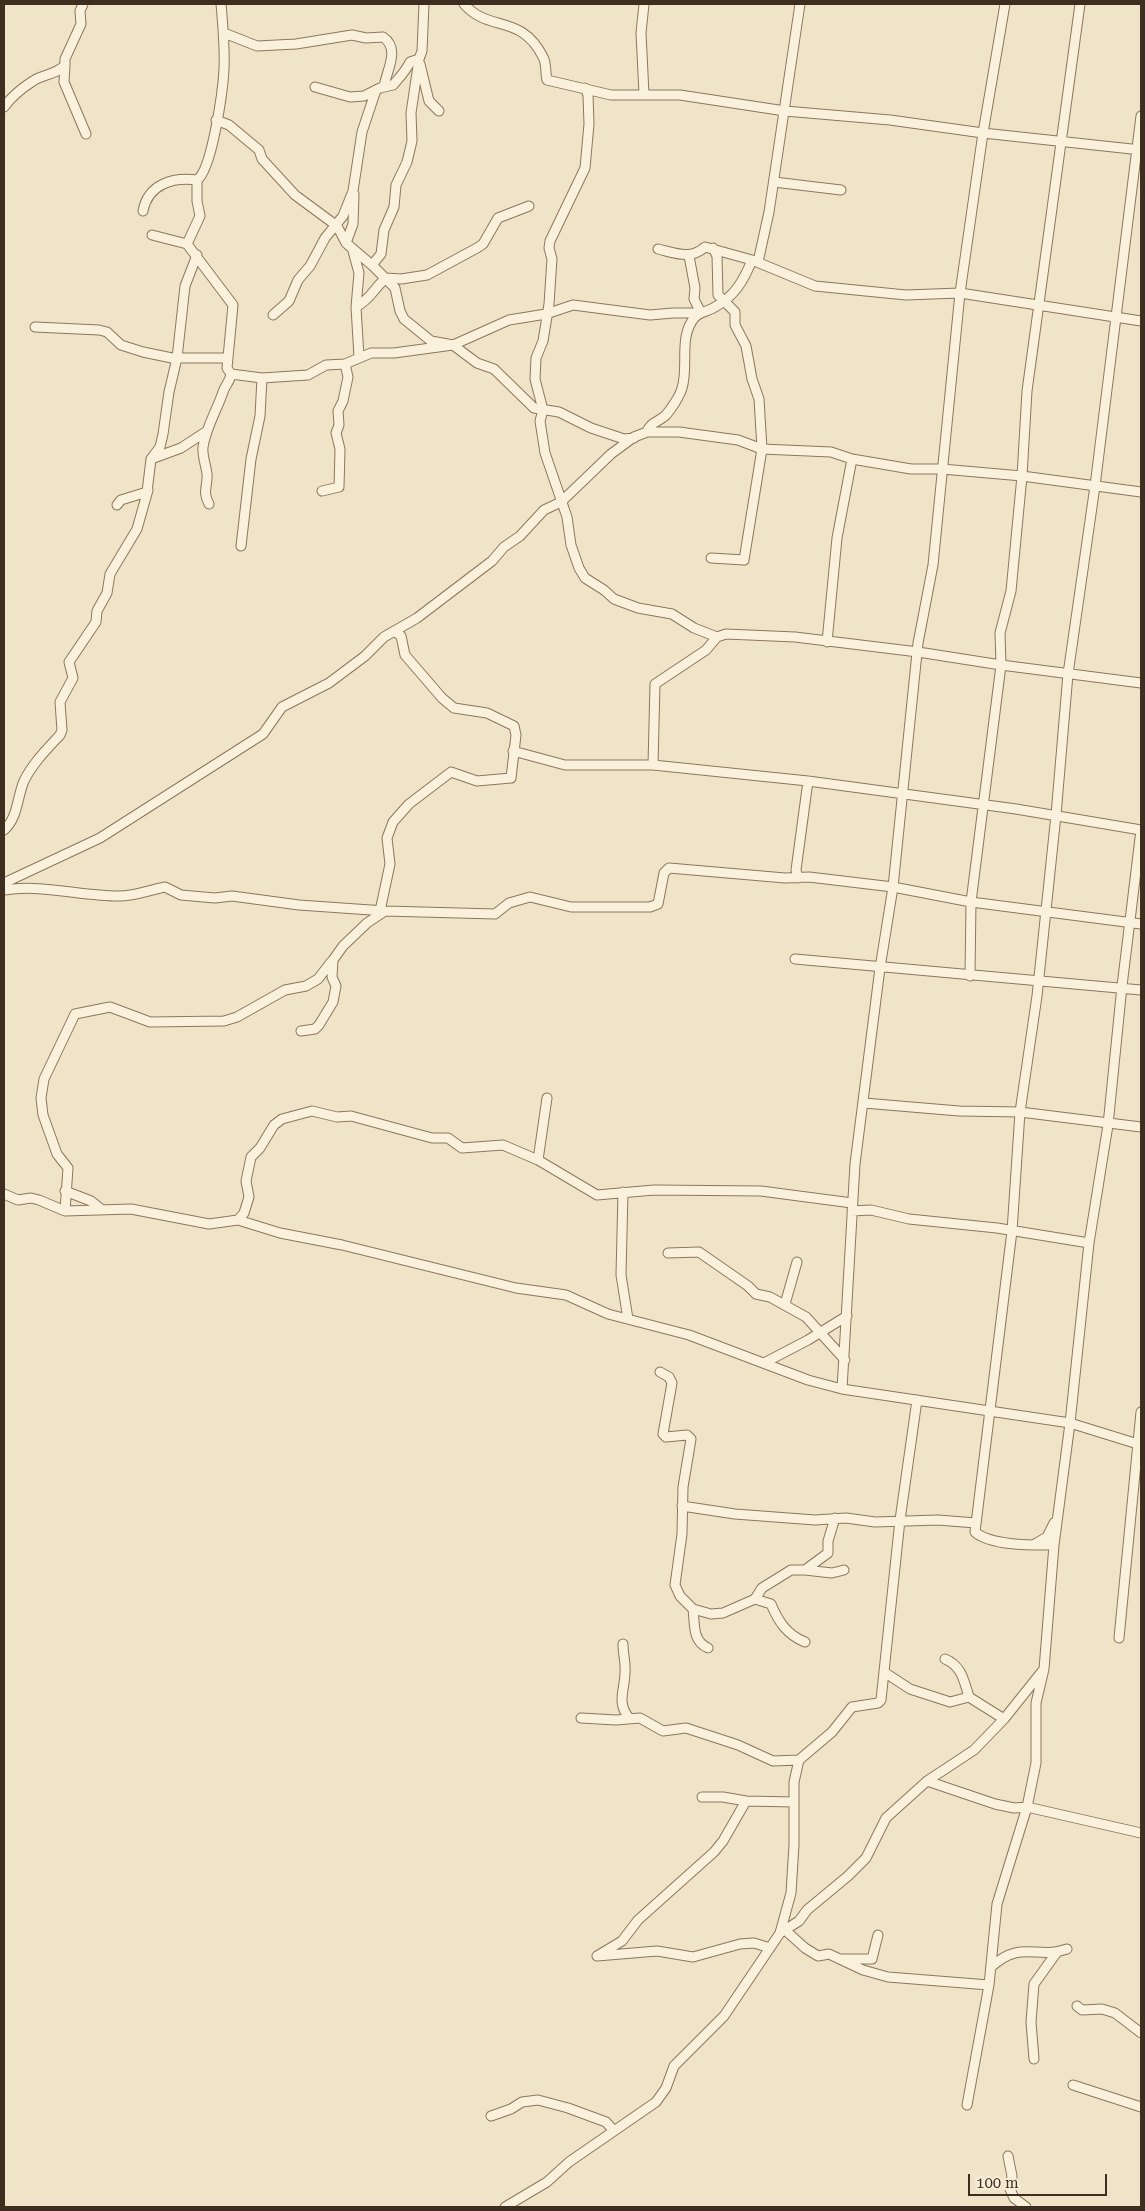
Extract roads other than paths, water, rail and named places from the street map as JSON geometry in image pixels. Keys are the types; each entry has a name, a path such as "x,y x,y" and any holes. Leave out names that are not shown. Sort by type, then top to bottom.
{"street":[{"path":"83,4 80,11 81,24 64,59 64,82 86,134"},
{"path":"143,211 148,195 153,190 177,180 197,180 202,177 207,167 224,71 224,33 221,4"},
{"path":"372,265 381,254 384,230 394,208 396,185 408,162 412,140 411,113 419,59 422,51 424,4"},
{"path":"464,4 474,15 504,23 528,35 543,57 547,80 589,91 611,95 680,95 785,111 890,120 983,133 1139,150"},
{"path":"644,4 641,33 644,94"},
{"path":"647,432 654,422 666,414 682,389 686,338 691,324 701,313 724,302 744,280 755,261 774,182 800,4"},
{"path":"842,1389 855,1164 880,968 893,886 920,631 933,565 960,293 1004,4"},
{"path":"970,976 971,902 1001,665 1000,633 1011,591 1022,476 1027,391 1080,4"},
{"path":"224,33 257,46 296,44 352,35 366,38 383,37 388,42 393,58 392,64 386,72 362,132 354,191 353,224 346,243"},
{"path":"315,87 350,97 364,96 380,88 393,85 399,75 407,69 410,62 419,59"},
{"path":"419,59 430,101 439,111"},
{"path":"4,107 11,97 33,81 59,70 65,65"},
{"path":"589,91 589,124 585,168 548,248 552,260 549,304 543,341 536,358 535,379 545,453 569,524 573,554 585,578 604,590 614,600 638,608 672,614 694,628 717,637"},
{"path":"1054,1545 1032,1545 981,1538 975,1532 1012,1231 1020,1112 1046,911 1068,674 1095,486 1139,150 1141,116"},
{"path":"216,120 228,126 259,150 262,159 295,195 336,226 346,243 386,278 395,288 400,312 404,319 431,341 453,345 477,363 494,369 538,409 559,412 591,428 624,439 647,432 679,432 723,438 762,449 831,452 852,459 911,469 942,469 1022,476 1141,492"},
{"path":"187,244 200,216 197,180"},
{"path":"774,182 841,190"},
{"path":"273,315 289,301 298,280 310,266 326,238 336,226 354,191"},
{"path":"356,308 372,296 378,284 386,278 407,279 435,271 483,244 498,218 529,206"},
{"path":"152,235 187,244 233,305 227,368 231,374 229,383 224,389 217,412 207,432 203,447 207,473 204,491 208,504"},
{"path":"658,249 689,256 700,252 705,247 755,261 815,286 906,295 960,293 1141,321"},
{"path":"353,250 359,273 356,308 359,357"},
{"path":"711,558 744,560 762,449 759,399 752,379 746,346 736,326 734,310 718,295 717,251"},
{"path":"4,830 13,817 24,781 34,766 60,736 62,730 60,702 73,678 69,662 96,622 97,611 107,594 110,574 137,530 148,490 151,459 160,447 168,392 177,358 185,286 197,255"},
{"path":"689,256 694,280 694,299 701,313"},
{"path":"231,374 262,378 303,376 313,373 326,365 345,364 371,353 394,353 453,345 509,320 546,314 572,305 650,315 701,313"},
{"path":"35,327 99,330 106,332 121,345 177,358 228,358"},
{"path":"322,491 339,487 340,448 336,433 339,425 338,411 343,401 348,378 345,364"},
{"path":"241,546 251,459 260,416 262,378"},
{"path":"151,459 181,448 207,432"},
{"path":"4,883 100,838 263,734 282,706 329,683 394,631 417,618 492,561 504,546 520,536 544,510 561,502 594,468 634,437"},
{"path":"826,642 837,538 852,459"},
{"path":"117,505 121,500 148,490"},
{"path":"65,1211 68,1168 57,1154 43,1115 41,1098 44,1078 74,1014 110,1007 150,1022 224,1021 237,1017 285,990 306,986 318,979 343,946 360,929 383,911 390,864 387,838 393,822 409,804 451,772 477,781 509,780 511,778 516,735 514,726 487,713 454,708 442,698 405,655 401,636 394,631"},
{"path":"652,765 655,684 706,650 717,637 731,633 795,637 918,652 1141,683"},
{"path":"513,752 566,765 652,765 808,781 1056,815 1141,830 1129,923 1108,1124 1089,1242 1070,1423 1054,1545 1044,1669 1036,1703 1036,1763 1026,1807 997,1904 989,1984 967,2104"},
{"path":"798,878 796,870 808,781"},
{"path":"4,890 50,889 119,896 147,893 164,887 181,895 215,898 232,896 299,906 383,911 496,914 509,903 530,896 571,907 650,907 658,904 664,873 669,868 798,878 809,877 893,886 971,902 1141,924"},
{"path":"794,959 970,976 1122,986 1141,990"},
{"path":"301,1031 314,1029 319,1026 333,1002 336,986 331,970 333,960"},
{"path":"538,1160 547,1098"},
{"path":"864,1102 959,1112 1020,1112 1141,1127"},
{"path":"238,1220 244,1213 249,1197 246,1181 251,1157 260,1148 274,1125 282,1119 312,1111 337,1118 351,1116 432,1138 448,1138 462,1148 502,1145 538,1160 594,1194 654,1190 760,1191 871,1210 909,1219 1089,1242"},
{"path":"53,1205 66,1191"},
{"path":"66,1191 91,1201 101,1208 112,1211 131,1209 209,1224 238,1220 266,1230 342,1245 516,1288 566,1295 590,1308 689,1335 808,1380 842,1389 1070,1423 1139,1444"},
{"path":"623,1192 621,1275 628,1319"},
{"path":"4,1194 18,1200 31,1198 65,1211 76,1212 101,1208"},
{"path":"668,1253 699,1252 748,1286 756,1294 770,1297 806,1317 845,1360"},
{"path":"785,1304 797,1262"},
{"path":"764,1363 847,1316"},
{"path":"660,1372 669,1377 672,1383 663,1434 666,1437 687,1435 691,1439 682,1506 682,1534 675,1585 680,1596 692,1608 711,1614 723,1613 755,1599 762,1588 784,1573 805,1570 832,1573 844,1570"},
{"path":"782,1932 791,1893 794,1846 794,1782 799,1760 832,1732 852,1707 880,1702 900,1520 917,1400"},
{"path":"1119,1638 1141,1412"},
{"path":"682,1506 766,1517 781,1516 815,1520 846,1518 875,1522 946,1520 976,1523"},
{"path":"1032,1545 1047,1537 1058,1513"},
{"path":"805,1570 828,1554 831,1529 836,1518"},
{"path":"755,1599 771,1604 777,1619 786,1630 805,1642"},
{"path":"692,1608 697,1638 701,1645 708,1648"},
{"path":"623,1644 626,1673 621,1700 622,1706 629,1718"},
{"path":"945,1659 955,1663 969,1697 1004,1719"},
{"path":"505,2207 547,2182 569,2162 648,2108 661,2096 674,2066 724,2016 782,1932 799,1921 807,1910 866,1858 886,1818 927,1781 974,1750 1004,1719 1044,1669"},
{"path":"884,1672 910,1689 950,1702 969,1697"},
{"path":"581,1718 616,1720 640,1718 663,1731 686,1728 738,1745 773,1761 799,1760"},
{"path":"927,1781 995,1804 1014,1808 1026,1807 1141,1833"},
{"path":"702,1797 723,1797 746,1801 794,1802"},
{"path":"746,1801 714,1852 638,1920 622,1940 596,1956 658,1951 693,1956 740,1944 754,1943 770,1948"},
{"path":"782,1932 812,1953 822,1956 829,1954 863,1970 888,1977 989,1984"},
{"path":"841,1959 872,1959 878,1935"},
{"path":"991,1967 1002,1957 1016,1951 1057,1952 1067,1949"},
{"path":"1034,2059 1031,2022 1034,1984 1057,1952"},
{"path":"992,1953 1002,1957"},
{"path":"1076,2006 1082,2010 1102,2009 1115,2013 1141,2033"},
{"path":"1073,2085 1141,2107"},
{"path":"491,2116 511,2109 522,2102 538,2100 568,2108 606,2122 614,2131"},
{"path":"1008,2156 1012,2176 1010,2189 1014,2198 1026,2207"}]}
